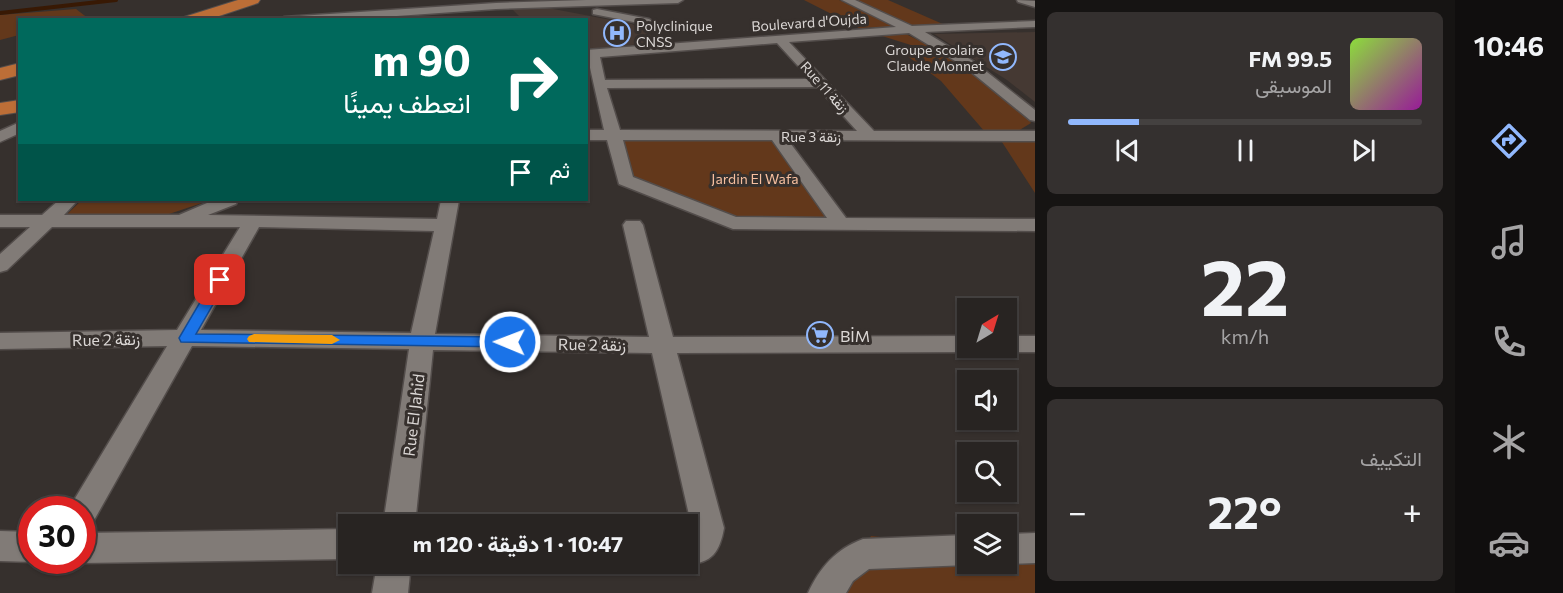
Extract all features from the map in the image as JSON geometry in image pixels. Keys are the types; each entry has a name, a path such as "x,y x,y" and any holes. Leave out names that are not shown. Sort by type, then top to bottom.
{"highway":[{"path":"196,18 253,0"},
{"path":"220,18 268,1"},
{"path":"0,74 18,70"},
{"path":"0,109 18,106"}],"street":[{"path":"338,18 385,12 421,15 496,6 678,0"},
{"path":"847,0 912,29 969,64 1035,117"},
{"path":"1022,0 1035,4"},
{"path":"382,1 385,12"},
{"path":"630,2 633,9 685,46"},
{"path":"552,4 657,28"},
{"path":"496,6 505,18"},
{"name":"Boulevard d'Oujda","path":"590,54 912,29 1033,25"},
{"name":"Rue 11 زنقة","path":"780,39 870,136"},
{"path":"590,54 615,135 625,180 722,219 733,223 1035,225"},
{"path":"599,84 821,83"},
{"path":"0,137 18,127"},
{"name":"Rue 3 زنقة","path":"588,135 1035,136"},
{"path":"777,136 840,223"},
{"path":"0,266 68,201"},
{"path":"177,221 227,201"},
{"name":"Rue El Jahid","path":"400,514 423,340 450,201"},
{"path":"0,221 254,221 446,225"},
{"path":"92,496 254,221"},
{"path":"633,225 708,528 705,544 698,548"},
{"name":"Rue 2 زنقة","path":"0,340 186,338 664,345 957,344"},
{"path":"1017,344 1035,344"},
{"path":"96,548 338,544"},
{"path":"0,546 18,547"},
{"path":"1017,549 1035,548"},
{"path":"826,593 841,570 863,554 957,550"},
{"path":"390,593 393,574"}],"shaded area":[{"name":"Polyclinique CNSS","path":"543,7 632,24 663,42 588,49 588,18 521,18 511,8"},
{"name":"Groupe scolaire Claude Monnet","path":"1035,32 1035,102 1007,80 934,34"}],"green space":[{"path":"804,0 839,0 897,27 859,28"},
{"path":"850,0 888,0 945,25 910,27"},
{"path":"76,9 88,18 18,18 18,35 0,40 0,15"},
{"path":"906,34 957,61 990,83 1019,108 1031,123 1018,131 985,132 941,81 906,55 930,51 882,36"},
{"name":"Jardin El Wafa","path":"615,135 777,136 840,223 714,219 618,183"},
{"path":"1035,141 1035,193 1002,142"},
{"path":"81,201 208,201 160,217 63,218"},
{"path":"871,536 957,545 957,574 1017,574 1017,550 1035,552 1035,593 838,593"}],"waterway":[{"path":"0,13 116,0"}],"slow traffic":[{"path":"254,339 332,340"}],"place":[{"name":"Polyclinique CNSS","path":"617,33"},
{"name":"Groupe scolaire Claude Monnet","path":"1003,57"},
{"name":"BİM","path":"820,335"}],"route":[{"path":"220,280 186,338 510,342"}]}
